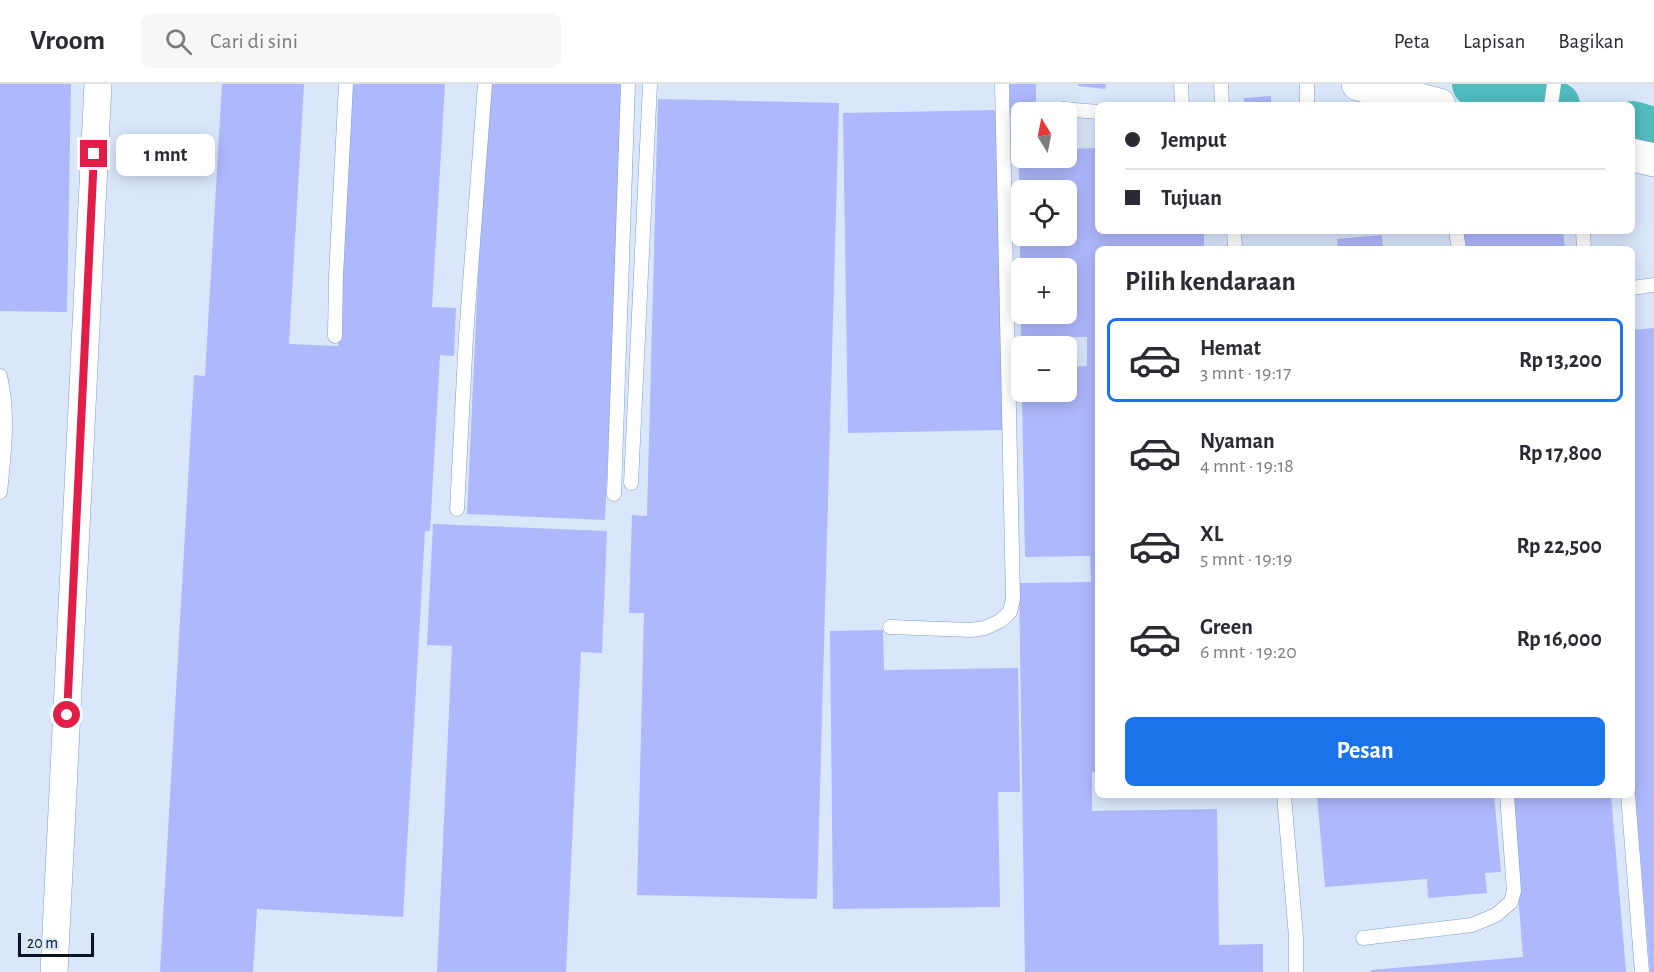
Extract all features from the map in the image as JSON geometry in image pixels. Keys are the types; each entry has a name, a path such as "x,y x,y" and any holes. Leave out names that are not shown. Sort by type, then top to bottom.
{"street":[{"path":"54,972 98,84"},
{"path":"1377,86 1429,102"},
{"path":"1635,156 1654,160"}],"lane":[{"path":"336,336 336,276 346,84"},
{"path":"457,509 467,324 485,84"},
{"path":"614,494 628,84"},
{"path":"631,483 650,84"},
{"path":"890,627 971,630 985,628 1000,621 1010,612 1013,599 1002,84"},
{"path":"1181,84 1182,102"},
{"path":"1221,84 1222,102"},
{"path":"1307,84 1307,102"},
{"path":"1551,102 1554,84"},
{"path":"1077,110 1095,112"},
{"path":"1635,288 1654,285"},
{"path":"0,376 4,406 5,445 0,492"},
{"path":"1284,798 1296,937 1296,972"},
{"path":"1363,938 1472,924 1496,915 1512,902 1514,883 1507,798"},
{"path":"1628,798 1642,972"}],"building":[{"path":"0,84 71,84 67,312 0,311"},
{"path":"222,84 304,84 289,344 338,346 353,84 445,84 432,307 456,308 454,356 440,355 430,531 425,531 403,917 257,909 253,972 160,972 194,375 205,376"},
{"path":"487,84 625,84 605,520 467,514"},
{"path":"1009,84 1036,84 1036,102 1011,102 1010,115"},
{"path":"1078,84 1106,84 1105,89 1078,86"},
{"path":"1271,96 1271,102 1244,102 1244,98"},
{"path":"658,99 839,103 817,899 637,895 644,613 629,613 632,515 647,516"},
{"path":"998,110 1003,430 848,433 843,113"},
{"path":"1095,148 1095,234 1204,234 1204,246 1095,246 1095,772 1092,772 1092,811 1217,809 1219,945 1263,944 1263,972 1025,972 1019,583 1091,582 1090,556 1025,557 1022,402 1077,402 1077,366 1087,366 1087,337 1021,336 1021,324 1077,324 1077,258 1020,258 1020,246 1077,246 1077,180 1019,180 1019,168 1077,168 1077,149"},
{"path":"1462,234 1563,234 1565,246 1464,246"},
{"path":"1382,235 1383,246 1338,246 1337,239"},
{"path":"1654,328 1654,972 1650,972 1635,793 1635,330"},
{"path":"433,524 607,531 602,653 581,652 566,972 437,972 452,646 427,645"},
{"path":"883,630 884,670 1018,668 1020,792 998,792 1000,907 833,909 830,631"},
{"path":"1317,798 1494,798 1501,872 1485,873 1487,893 1428,898 1427,879 1325,887"},
{"path":"1510,798 1611,798 1626,972 1371,972 1371,970 1523,957"}],"waterway":[{"path":"1475,84 1545,102"},
{"path":"1635,125 1654,130"}],"route":[{"path":"67,715 94,154"}]}
